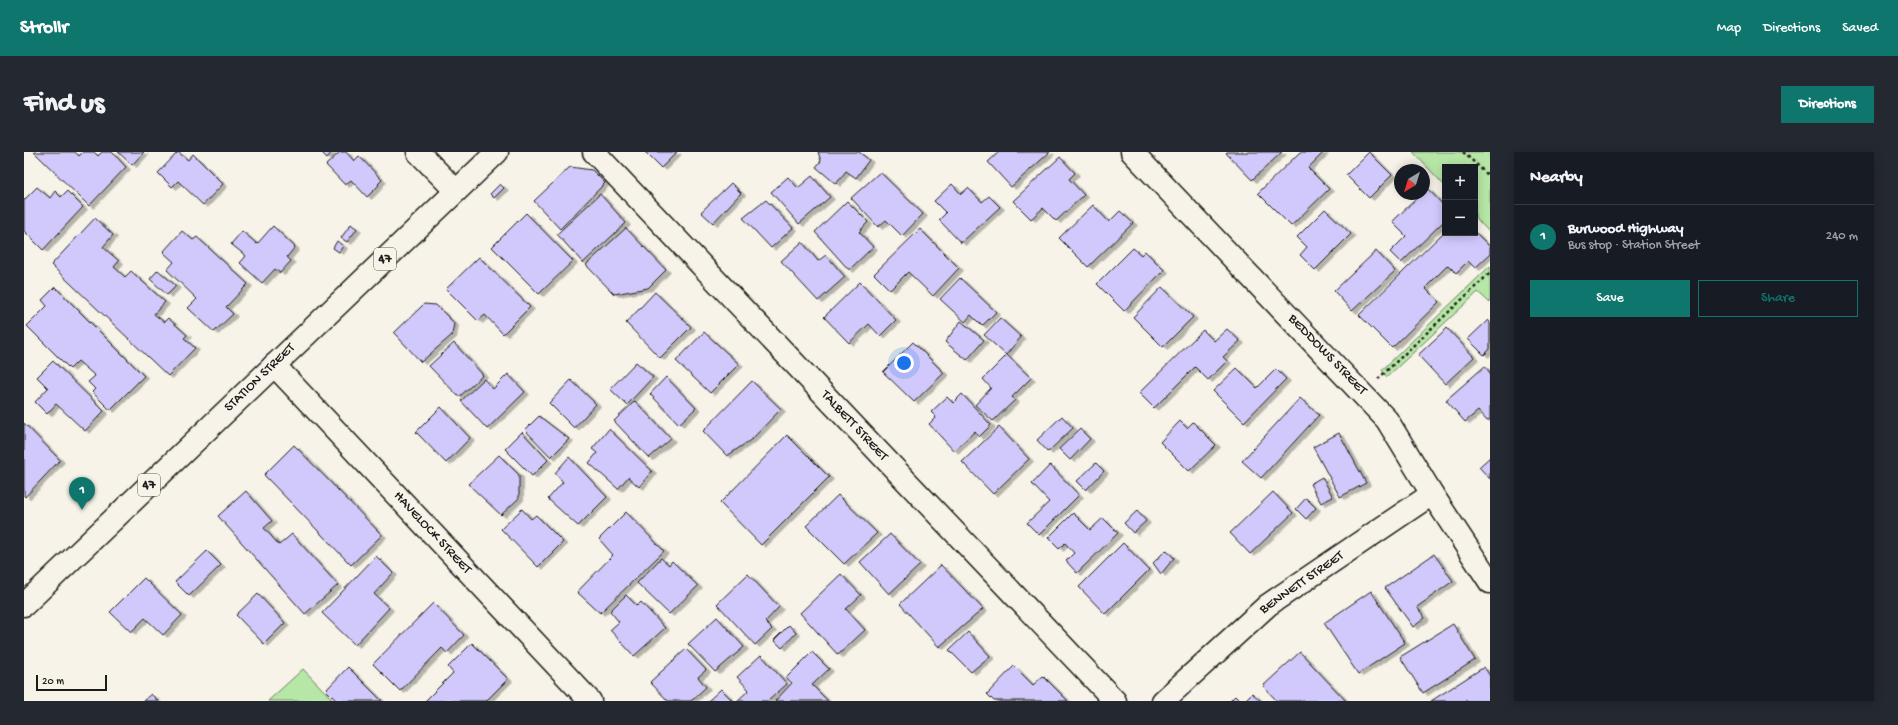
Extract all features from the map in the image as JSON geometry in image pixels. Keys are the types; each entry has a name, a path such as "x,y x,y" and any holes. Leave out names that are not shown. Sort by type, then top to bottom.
{"street":[{"path":"418,152 456,191"},
{"name":"STATION STREET","path":"24,605 497,152"},
{"name":"TALBETT STREET","path":"594,152 1114,701"},
{"name":"BEDDOWS STREET","path":"1132,152 1363,393 1387,420 1432,494 1490,582"},
{"name":"HAVELOCK STREET","path":"274,365 590,701"},
{"name":"BENNETT STREET","path":"1163,701 1268,605 1432,494"}],"path":[{"path":"1463,152 1490,177"},
{"path":"1363,393 1490,273"}],"green space":[{"path":"1413,152 1490,152 1490,233 1478,220 1478,164 1442,164 1442,183 1430,170 1430,164 1424,164"},
{"path":"1490,266 1490,303 1478,292 1387,377 1382,370"},
{"path":"303,669 334,701 268,701"}],"building":[{"path":"34,152 75,152 79,156 83,152 94,152 98,156 102,152 112,152 126,167 89,206"},
{"path":"118,152 144,152 132,165"},
{"path":"178,152 188,160 193,154 223,184 203,205 178,181 172,187 158,173"},
{"path":"321,152 332,152 327,158"},
{"path":"340,152 346,152 354,161 359,156 382,180 367,197 351,180 345,185 326,165"},
{"path":"645,152 677,152 661,168"},
{"path":"818,152 859,152 869,160 856,178 846,171 836,184 816,167 821,161"},
{"path":"999,152 1050,152 1011,187 988,162"},
{"path":"1282,152 1252,180 1226,153"},
{"path":"1300,152 1324,152 1308,168 1329,189 1291,226 1258,193"},
{"path":"1369,152 1392,175 1369,198 1346,175"},
{"path":"1060,157 1075,173 1069,179 1084,195 1056,221 1043,208 1031,219 1013,201"},
{"path":"570,167 592,170 605,183 560,229 534,201"},
{"path":"880,172 923,214 902,236 886,220 878,227 851,198"},
{"path":"812,176 830,197 799,224 771,192 788,177 798,188"},
{"path":"731,183 741,193 713,223 701,212"},
{"path":"500,184 504,188 494,198 490,194"},
{"path":"952,184 961,194 968,188 982,202 989,196 1000,207 961,243 939,220 946,213 934,201"},
{"path":"37,187 50,198 55,191 61,197 67,191 83,207 43,250 24,231 24,200"},
{"path":"1430,191 1442,204 1442,223 1401,263 1390,252 1406,236 1392,222 1415,200 1430,200"},
{"path":"600,194 626,223 583,263 557,234"},
{"path":"766,200 793,228 771,248 743,218"},
{"path":"847,201 868,222 859,232 873,247 849,270 815,232"},
{"path":"1093,205 1109,222 1120,211 1133,223 1088,267 1059,238"},
{"path":"1325,209 1351,234 1315,270 1300,255 1307,247 1297,237"},
{"path":"526,213 573,261 539,294 492,247"},
{"path":"95,218 113,235 103,247 119,261 114,267 125,277 131,271 165,302 154,314 164,322 168,318 187,335 184,338 195,348 168,376 51,265"},
{"path":"351,224 357,229 347,242 341,238"},
{"path":"273,226 295,247 287,257 291,261 280,273 275,269 262,283 240,263 246,256 231,244 242,231 257,244"},
{"path":"626,228 666,270 648,288 614,294 586,265"},
{"path":"920,229 959,268 933,296 908,272 890,290 874,274"},
{"path":"182,231 193,240 197,237 248,284 226,307 233,314 214,332 188,308 197,299 167,270 174,262 163,252"},
{"path":"1442,234 1442,236 1478,235 1490,247 1490,254 1475,268 1468,261 1456,273 1448,265 1425,288 1439,302 1392,348 1359,315"},
{"path":"337,241 343,246 339,252 333,248"},
{"path":"802,242 818,261 826,255 845,277 818,301 781,261"},
{"path":"1133,248 1141,255 1145,251 1164,270 1124,311 1097,284"},
{"path":"1376,251 1395,271 1352,311 1334,291"},
{"path":"479,257 530,307 503,334 485,315 478,321 446,289"},
{"path":"158,270 176,286 167,295 150,279"},
{"path":"960,278 996,312 982,326 971,315 965,322 940,299"},
{"path":"860,282 896,320 880,336 869,324 849,343 824,317"},
{"path":"55,287 144,376 110,410 92,392 95,389 88,382 95,376 78,361 70,369 27,326 47,306 42,300"},
{"path":"1162,287 1193,317 1163,347 1133,317"},
{"path":"655,292 691,327 660,358 626,323"},
{"path":"424,304 436,305 454,323 452,335 421,362 394,333"},
{"path":"1000,318 1021,337 1006,355 984,335"},
{"path":"1488,320 1490,322 1490,349 1484,355 1468,339"},
{"path":"961,321 984,340 967,360 945,342"},
{"path":"1447,328 1474,357 1445,384 1418,355"},
{"path":"1227,329 1240,341 1223,357 1227,361 1208,380 1195,367 1154,408 1139,393 1203,330 1214,341"},
{"path":"704,332 739,364 710,393 676,361"},
{"path":"913,342 944,373 914,402 883,372"},
{"path":"454,343 483,375 459,397 429,366"},
{"path":"1007,355 1031,378 1012,397 1015,400 993,421 975,405 991,388 983,379"},
{"path":"53,361 104,411 85,431 56,404 47,414 35,402 48,388 37,377"},
{"path":"636,362 653,377 627,405 610,389"},
{"path":"1485,366 1490,373 1490,419 1487,421 1478,411 1465,422 1446,400"},
{"path":"1237,368 1257,388 1276,369 1286,379 1244,422 1213,391"},
{"path":"508,374 525,392 487,429 461,401 484,379 493,389"},
{"path":"666,377 696,408 679,424 650,394"},
{"path":"571,380 596,404 574,428 549,403"},
{"path":"752,381 781,409 752,439 727,456 703,431"},
{"path":"962,394 991,425 979,437 975,431 954,451 929,424 936,417 931,412 947,397 953,403"},
{"path":"1300,398 1319,415 1261,478 1242,461"},
{"path":"635,401 671,439 649,458 614,421"},
{"path":"441,407 470,438 446,463 416,432"},
{"path":"539,416 569,439 551,457 525,430"},
{"path":"1062,416 1073,428 1048,452 1037,440"},
{"path":"1180,421 1187,428 1193,422 1216,445 1189,471 1160,442"},
{"path":"24,423 60,460 25,497 24,496"},
{"path":"999,427 1029,459 993,494 962,462"},
{"path":"609,429 652,471 639,487 628,477 618,489 589,463 597,453 592,449"},
{"path":"1080,429 1090,439 1070,460 1059,449"},
{"path":"522,432 548,460 532,476 505,449"},
{"path":"1339,433 1366,483 1340,497 1313,447"},
{"path":"787,435 829,477 761,545 720,503"},
{"path":"294,445 382,535 351,565 264,475"},
{"path":"499,455 519,475 519,498 501,515 468,484"},
{"path":"569,457 607,497 578,526 548,499 563,482 555,473"},
{"path":"1490,457 1490,479 1479,467"},
{"path":"1096,463 1104,471 1086,490 1077,481"},
{"path":"1050,465 1079,495 1039,535 1027,523 1049,502 1032,484"},
{"path":"1322,477 1333,497 1321,503 1310,484"},
{"path":"246,491 272,521 264,528 279,545 292,534 338,585 305,614 218,516"},
{"path":"1273,492 1293,513 1250,554 1230,533"},
{"path":"838,495 877,533 844,564 806,526"},
{"path":"1306,498 1316,508 1306,519 1296,509"},
{"path":"522,509 531,519 536,515 563,542 538,567 501,529"},
{"path":"1137,511 1146,521 1133,533 1124,523"},
{"path":"626,512 664,551 600,613 577,592 613,555 599,539"},
{"path":"1073,513 1090,530 1103,518 1118,533 1077,573 1066,561 1074,553 1065,543 1059,549 1048,538"},
{"path":"890,534 920,565 889,594 860,562"},
{"path":"1123,543 1149,570 1105,614 1079,587"},
{"path":"1166,550 1174,558 1161,574 1153,563"},
{"path":"207,551 221,565 189,596 175,582"},
{"path":"1434,554 1453,581 1417,607 1425,618 1413,627 1385,588"},
{"path":"376,556 393,573 374,594 389,608 355,645 322,613"},
{"path":"661,558 669,565 672,561 698,586 669,614 637,583"},
{"path":"941,565 983,609 939,647 900,604"},
{"path":"748,574 779,607 765,622 772,629 755,645 717,604"},
{"path":"841,574 861,595 846,609 865,630 838,655 800,613"},
{"path":"144,578 182,615 163,635 145,618 131,632 110,612"},
{"path":"1371,591 1405,643 1358,674 1324,623"},
{"path":"258,594 285,623 264,644 236,615"},
{"path":"626,595 637,606 641,602 665,628 634,656 610,630 619,622 610,611"},
{"path":"433,603 464,635 447,653 442,648 400,691 373,664"},
{"path":"717,617 744,647 715,672 688,644"},
{"path":"1453,624 1475,660 1423,693 1400,657"},
{"path":"789,625 796,633 782,648 774,640"},
{"path":"968,632 990,656 971,672 949,650"},
{"path":"472,643 508,679 486,701 425,701 453,673 448,667"},
{"path":"686,649 706,670 698,677 706,687 691,701 668,701 650,682"},
{"path":"812,652 829,669 812,685 828,701 775,701 792,683 786,678"},
{"path":"1300,652 1346,701 1277,701 1263,686"},
{"path":"761,655 787,684 768,701 737,701 749,690 737,677"},
{"path":"1014,666 1033,685 1043,676 1068,701 994,701 987,694"},
{"path":"348,667 382,701 337,701 326,690"},
{"path":"1484,667 1490,676 1490,701 1431,701"},
{"path":"721,689 733,701 708,701"},
{"path":"1252,693 1261,701 1244,701"},
{"path":"151,694 158,701 143,701"},
{"path":"1235,696 1240,701 1230,701"}],"place":[{"name":"Burwood Highway","path":"82,510"}]}
